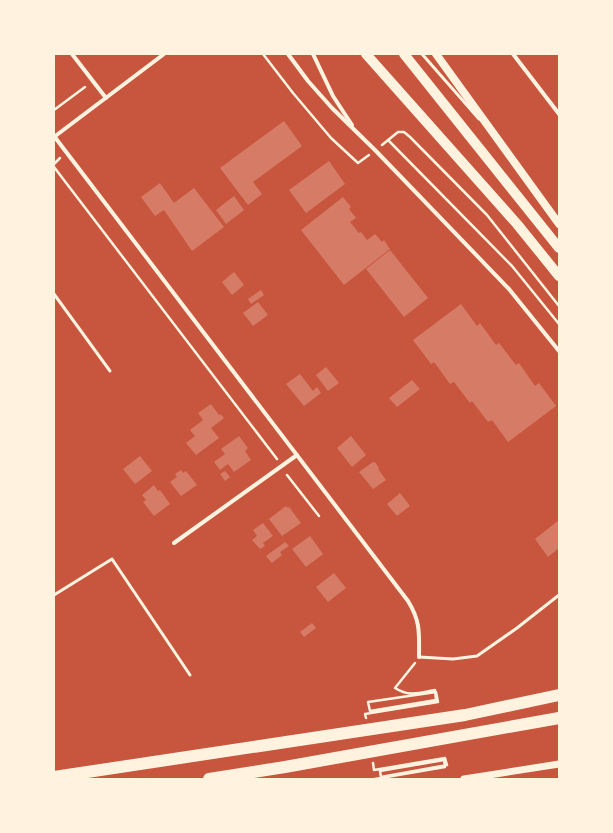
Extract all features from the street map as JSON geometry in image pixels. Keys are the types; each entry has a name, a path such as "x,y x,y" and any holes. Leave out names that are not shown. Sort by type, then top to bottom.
{"highway":[{"path":"54,778 465,715 559,695"},
{"path":"209,779 292,766 559,718"}],"main road":[{"path":"366,54 517,224 559,276"},
{"path":"404,54 559,248"},
{"path":"436,54 559,224"}],"street":[{"path":"72,54 106,98"},
{"path":"164,54 54,136 412,608 419,625 418,657"},
{"path":"288,54 320,95 342,119 354,129 509,288 559,351"},
{"path":"314,54 333,96 354,129"},
{"path":"513,54 559,114"},
{"path":"174,544 297,455"},
{"path":"464,779 559,764"}],"lane":[{"path":"422,54 510,156"},
{"path":"54,294 110,371"},
{"path":"54,595 112,559 190,675"},
{"path":"418,657 453,659 476,656 517,628 559,595"}],"path":[{"path":"263,54 293,94 331,138 358,163 364,158"},
{"path":"54,110 85,87"},
{"path":"559,306 487,215 410,137 404,132 398,132 387,141 512,266 559,324"},
{"path":"60,158 54,166 277,460"},
{"path":"287,475 319,516"},
{"path":"365,714 438,702 436,692 429,693 421,694 368,702 370,711 436,700 436,695 434,690 408,694 395,688 418,657"},
{"path":"374,770 446,758 447,765 439,767 388,775 381,777 380,771 444,760 445,767 374,779"}],"building":[{"path":"284,121 302,146 253,182 262,194 248,205 220,168"},
{"path":"329,161 345,184 306,213 289,190"},
{"path":"160,183 174,203 194,188 224,227 192,251 164,210 155,216 141,197"},
{"path":"234,196 244,210 226,224 216,210"},
{"path":"343,197 351,207 349,209 356,218 350,222 359,233 361,232 367,240 375,234 382,242 384,240 390,249 344,285 301,230"},
{"path":"390,250 428,298 404,317 366,269"},
{"path":"234,272 244,285 232,295 222,282"},
{"path":"261,290 264,295 251,304 248,299"},
{"path":"258,302 268,315 253,326 243,313"},
{"path":"461,304 477,326 480,323 496,345 499,343 516,365 519,363 535,386 539,383 556,406 508,442 492,420 488,422 472,401 470,403 454,382 450,384 434,362 431,364 413,340"},
{"path":"326,367 339,383 328,391 316,375"},
{"path":"300,374 313,391 317,387 321,393 304,406 286,384"},
{"path":"412,380 420,389 397,407 389,398"},
{"path":"211,404 219,415 220,414 224,418 211,428 219,438 196,455 186,443 195,436 190,430 203,420 198,413"},
{"path":"239,436 248,448 245,451 251,460 234,472 228,464 220,470 214,462 225,454 221,449"},
{"path":"351,436 366,455 352,467 337,448"},
{"path":"140,456 152,471 135,484 123,469"},
{"path":"375,462 386,480 373,489 359,472"},
{"path":"181,470 183,473 186,471 197,485 181,496 170,482 177,477 175,474"},
{"path":"225,471 230,477 225,481 220,474"},
{"path":"154,485 158,491 160,490 170,504 154,516 143,502 146,500 142,495"},
{"path":"400,493 410,506 397,516 387,504"},
{"path":"286,506 288,508 289,507 301,523 282,536 269,519"},
{"path":"559,520 559,548 548,557 535,539"},
{"path":"263,523 273,536 263,543 265,546 260,549 252,540 257,536 253,530"},
{"path":"310,536 323,554 306,567 292,549"},
{"path":"285,542 289,546 280,552 282,555 272,563 266,556"},
{"path":"334,573 346,588 328,602 316,587"},
{"path":"312,623 316,628 304,637 300,632"}]}
